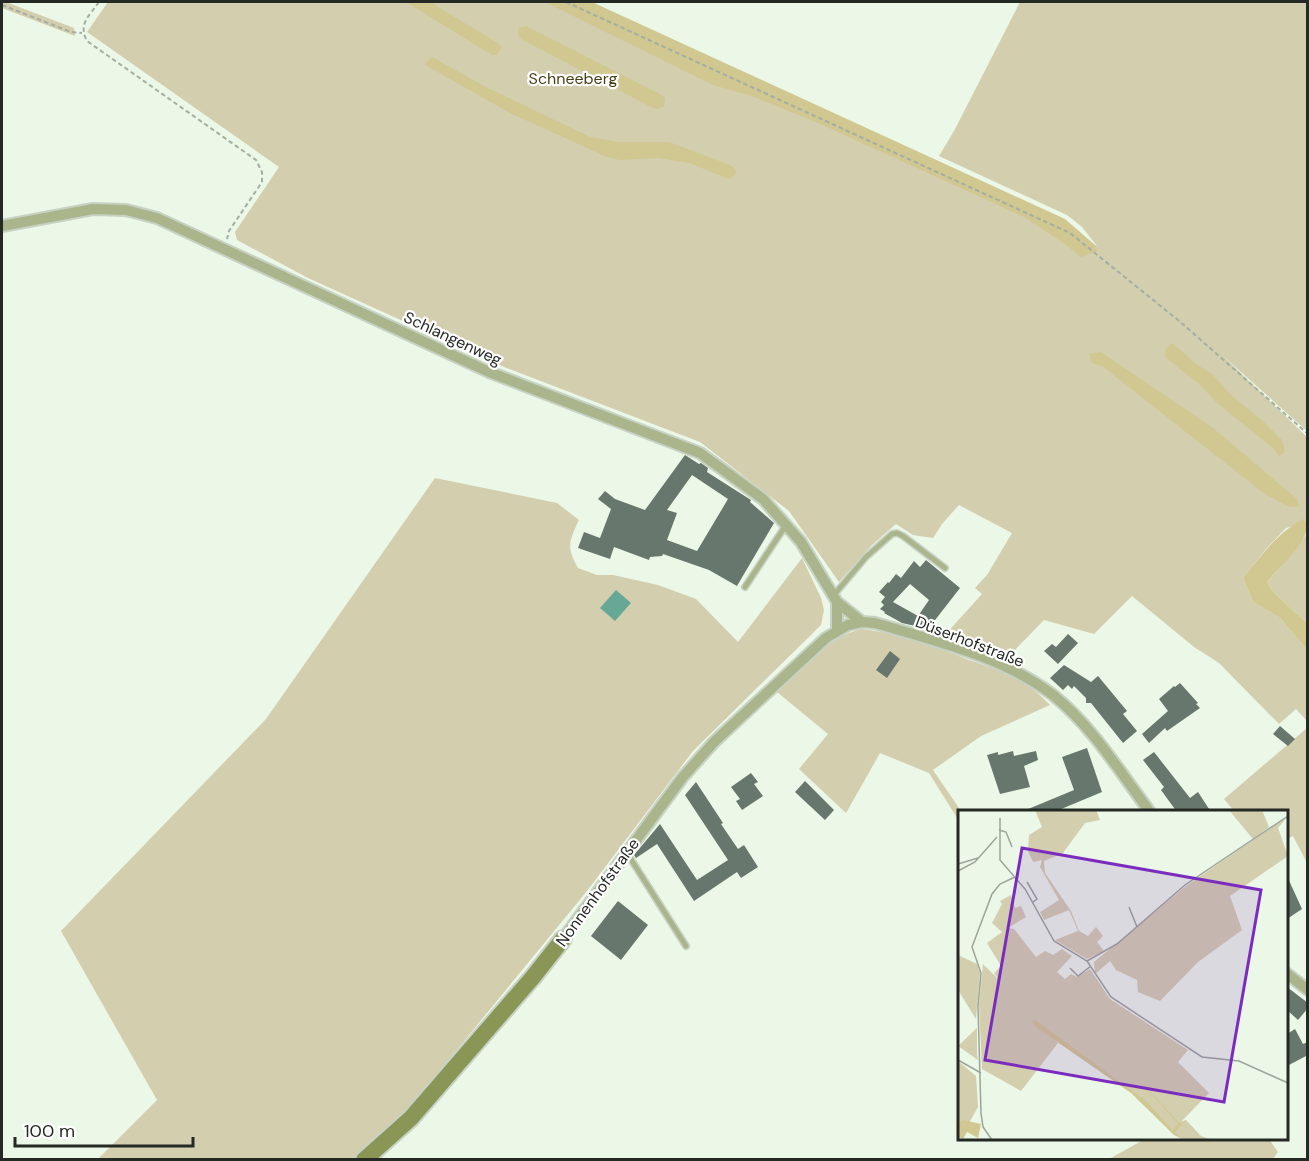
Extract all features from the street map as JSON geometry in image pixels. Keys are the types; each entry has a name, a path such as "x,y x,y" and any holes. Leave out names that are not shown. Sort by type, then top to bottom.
{"street":[{"name":"Schlangenweg","path":"2,226 93,209 126,210 157,218 224,247 489,372 699,453 763,499 801,542 835,599"},
{"name":"Düserhofstraße","path":"835,599 862,622 875,623 966,652 1005,666 1031,680 1054,696 1089,731 1148,810"},
{"path":"835,599 837,631"},
{"name":"Nonnenhofstraße","path":"364,1160 411,1118 533,977 682,778 714,742 826,638 848,625 862,622"},
{"path":"1288,974 1308,990"}],"lane":[{"path":"745,587 786,525"},
{"path":"835,599 866,557 892,534 897,533 919,546 945,568"},
{"path":"626,852 686,946"}],"path":[{"path":"99,2 84,23 82,33 87,41 256,160 262,172 262,182 230,231 224,247"},
{"path":"566,2 1070,233 1178,320 1308,434"},
{"path":"2,5 71,32 82,33"}],"green space":[{"path":"2,2 74,28 75,36 2,8"},
{"name":"Schneeberg","path":"108,2 573,2 1097,246 1082,227 1067,215 939,156 1020,2 1307,2 1307,431 1222,355 1307,437 1307,524 1286,528 1243,578 1253,602 1280,618 1307,650 1307,721 1296,709 1279,724 1219,663 1194,647 1132,596 1094,634 1044,620 1006,659 944,636 982,594 975,588 987,575 1012,533 959,505 933,538 913,535 896,524 871,546 839,582 789,511 700,442 504,367 308,278 237,240 235,232 279,167 87,32"},
{"path":"435,478 557,503 579,520 570,544 578,568 597,575 613,575 658,585 696,599 738,642 802,558 821,598 824,610 821,625 693,751 587,891 405,1113 353,1159 98,1159 157,1100 61,931 266,719"},
{"path":"1307,533 1307,623 1273,592 1267,582 1294,552"},
{"path":"861,629 889,634 942,650 1015,678 1029,686 1050,705 981,736 933,770 960,810 958,810 958,819 929,773 880,753 846,813 799,769 828,734 777,692 826,647 849,633"},
{"path":"1307,728 1307,863 1293,836 1288,838 1288,810 1233,810 1224,799"},
{"path":"1143,1140 1270,1140 1278,1152 1272,1160 1109,1159"}],"shaded area":[{"path":"406,2 430,2 502,47 497,55 492,55"},
{"path":"545,2 592,2 1065,219 1095,245 1097,251 1081,257 1024,217 825,126 752,96 713,85"},
{"path":"526,26 660,94 665,98 664,106 653,108 523,40 518,32 519,28"},
{"path":"432,57 486,87 590,137 617,142 669,142 730,165 735,169 736,174 729,179 689,163 658,158 620,160 607,157 510,113 427,66 425,64"},
{"path":"1172,343 1196,364 1212,374 1232,396 1265,423 1282,440 1285,452 1279,456 1273,448 1166,358 1165,350"},
{"path":"1101,352 1213,428 1297,499 1299,507 1287,506 1265,494 1102,366 1092,363 1089,354"},
{"path":"1303,519 1307,524 1303,539 1292,555 1267,582 1273,592 1307,623 1307,650 1280,618 1253,602 1243,578 1277,538"}],"water":[{"path":"616,590 631,603 615,621 600,608"}],"building":[{"path":"685,455 701,463 708,468 707,472 751,500 750,502 774,523 737,586 709,570 663,554 650,557 649,560 614,547 610,559 578,548 584,532 600,538 611,509 598,499 605,491 615,499 645,510","holes":["692,475 728,499 697,551 667,540 677,513 667,510"]},
{"path":"926,560 960,588 932,624 938,628 937,631 902,623 880,609 884,605 881,602 885,597 879,592 888,582 896,574 901,578 914,561 920,567","holes":["910,584 929,600 918,616 893,602"]},
{"path":"1068,634 1078,643 1058,664 1044,651 1052,644 1056,647"},
{"path":"890,651 900,659 887,678 876,670"},
{"path":"1064,665 1091,682 1098,676 1127,711 1123,714 1137,731 1123,743 1091,703 1086,703 1086,698 1074,686 1072,689 1068,685 1063,690 1050,678"},
{"path":"1180,683 1200,708 1167,731 1165,728 1149,743 1142,734 1168,711 1159,699"},
{"path":"1280,726 1295,739 1288,746 1273,734"},
{"path":"1087,748 1102,792 1059,810 1026,810 1074,790 1062,757"},
{"path":"1013,751 1014,756 1036,751 1038,760 1024,766 1030,787 1000,794 987,755"},
{"path":"1154,752 1190,798 1198,792 1210,810 1176,810 1161,790 1164,787 1143,760"},
{"path":"751,773 758,782 754,784 763,796 742,810 736,801 740,799 731,787"},
{"path":"805,781 834,810 825,820 795,792"},
{"path":"696,782 738,849 744,845 758,867 741,878 737,872 694,901 657,844 636,858 634,855 660,824 697,880 728,860 685,795"},
{"path":"1288,878 1302,909 1288,918"},
{"path":"618,901 648,925 621,960 591,936"},
{"path":"1288,988 1308,1003 1308,1008 1298,1020 1288,1011"},
{"path":"1295,1029 1303,1044 1308,1042 1308,1055 1288,1065 1288,1033"}]}
